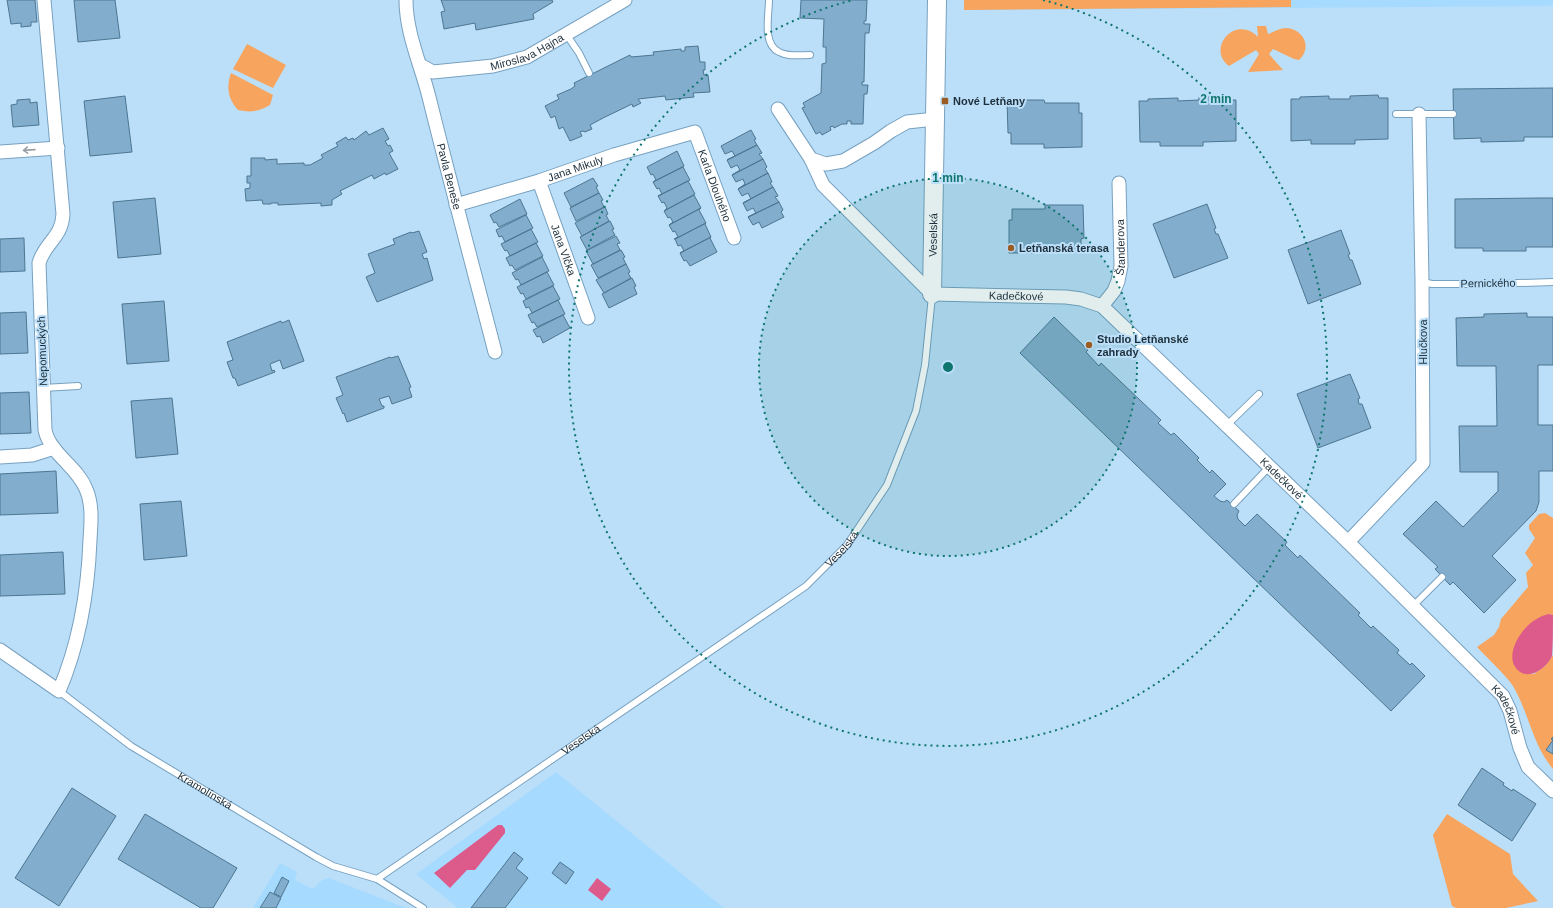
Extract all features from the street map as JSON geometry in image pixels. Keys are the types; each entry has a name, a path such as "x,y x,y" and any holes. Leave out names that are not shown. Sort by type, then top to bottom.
{"street":[{"name":"Nepomuckých","path":"44,0 58,148 63,220 59,232 45,249 39,263 45,430 46,437 54,448 78,474 83,482 90,500 91,511 87,584 83,616 70,663 59,691"},
{"name":"Pavla Beneše","path":"406,0 406,8 413,46 420,65 496,352"},
{"name":"Miroslava Hajna","path":"420,65 433,72 493,66 527,57 625,0"},
{"name":"Veselská","path":"932,294 937,0"},
{"path":"778,109 811,159 823,185 932,294"},
{"name":"Hlučkova","path":"1348,542 1423,463 1419,114"},
{"path":"811,159 826,164 843,161 874,143 891,130 907,122 935,119"},
{"name":"Jana Mikuly","path":"456,205 539,181 614,155 696,132"},
{"name":"Karla Dlouhého","path":"696,132 734,238"},
{"path":"0,152 58,148"},
{"name":"Jana Vlčka","path":"539,181 588,318"},
{"name":"Štanderova","path":"1102,306 1114,291 1118,280 1120,266 1119,183"},
{"name":"Kadečkové","path":"932,294 1066,296 1102,306 1348,542 1502,696 1510,711 1520,748 1528,767 1553,792"},
{"path":"0,457 32,456 54,448"},
{"name":"Kramolínská","path":"0,650 59,691"}],"lane":[{"path":"769,0 769,41 773,48 780,53 810,55"},
{"path":"566,34 579,53 589,73"},
{"path":"1396,114 1453,114"},
{"name":"Pernického","path":"1422,282 1432,284 1553,282"},
{"name":"Veselská","path":"377,879 806,586 847,545 887,485 916,412 925,365 932,294"},
{"path":"43,388 78,386"},
{"path":"1227,425 1259,394"},
{"path":"1234,504 1270,466"},
{"path":"1413,606 1442,577"},
{"name":"Kramolínská","path":"59,691 131,746 316,857 333,866 377,879 423,908"}],"shaded area":[{"path":"964,0 1553,0 1553,6 964,10"},
{"path":"964,0 1291,0 1291,7 964,10"},
{"path":"1257,26 1266,26 1268,34 1284,28 1292,29 1297,32 1301,35 1306,44 1303,55 1299,60 1294,59 1273,49 1269,54 1283,70 1248,72 1259,54 1256,50 1229,66 1223,60 1221,54 1221,47 1227,35 1239,29 1248,30 1258,37"},
{"path":"247,44 286,65 273,88 233,69"},
{"path":"231,73 273,95 270,105 255,111 238,110 232,102 228,88"},
{"path":"1545,513 1553,518 1553,615 1549,614 1523,673 1534,674 1545,666 1553,655 1553,769 1535,739 1523,707 1510,681 1477,647 1494,635 1499,627 1501,619 1528,587 1526,573 1533,565 1525,553 1535,538 1529,529 1529,525 1539,514"},
{"path":"1549,614 1553,615 1552,656 1540,670 1534,673 1523,674 1518,671 1512,659 1514,646 1521,633 1530,623"},
{"path":"556,772 724,908 458,908 416,874"},
{"path":"1447,814 1510,854 1513,874 1538,901 1506,908 1456,908 1452,906 1433,835"},
{"path":"498,825 502,825 505,829 505,833 475,870 467,870 450,888 434,873"},
{"path":"280,863 297,872 295,880 313,889 322,880 329,878 406,908 253,908"},
{"path":"597,878 611,889 602,901 588,890"}],"building":[{"path":"7,0 35,0 37,22 31,22 31,26 21,27 21,23 11,24"},
{"path":"74,0 115,0 120,38 78,42"},
{"path":"441,0 552,0 553,2 533,14 534,19 476,30 475,23 444,29 441,12 445,11"},
{"path":"801,0 867,0 866,21 864,21 864,24 870,24 869,33 865,33 864,82 862,82 862,85 868,85 867,94 864,94 863,124 851,124 851,121 847,121 847,124 842,124 834,128 833,126 830,127 831,130 822,135 820,132 816,134 802,108 805,107 803,103 821,93 822,64 826,63 826,47 823,47 824,19 800,18"},
{"path":"698,46 700,62 705,62 705,70 703,70 704,75 708,75 710,92 693,93 694,97 666,100 665,96 638,99 641,103 633,107 632,104 603,118 590,125 592,129 585,132 580,132 582,136 570,141 563,127 559,129 555,116 551,118 545,106 559,99 557,95 571,89 575,86 574,83 630,55 631,57 654,55 653,52 681,49 681,51 685,51 685,47"},
{"path":"1553,88 1553,137 1524,137 1524,141 1481,142 1481,138 1454,139 1453,89"},
{"path":"1378,95 1379,98 1388,98 1388,139 1355,140 1355,144 1311,144 1311,140 1291,141 1291,99 1300,99 1300,97 1329,96 1329,99 1350,99 1350,96"},
{"path":"125,96 132,152 90,156 84,101"},
{"path":"1199,97 1227,97 1227,100 1236,100 1236,141 1203,142 1203,146 1160,146 1160,142 1140,142 1139,101 1148,101 1148,99 1178,98 1178,101 1199,100"},
{"path":"30,99 30,103 37,102 39,125 13,127 11,105 17,104 17,100"},
{"path":"1007,100 1044,100 1045,103 1079,103 1079,113 1082,113 1082,147 1044,148 1044,144 1011,144 1011,133 1008,133"},
{"path":"383,128 389,139 385,141 388,146 390,145 393,151 389,153 398,169 386,175 385,173 374,179 372,175 340,191 342,194 332,200 332,205 321,206 321,203 278,205 278,203 263,204 262,200 246,201 245,189 250,188 250,183 247,183 247,176 251,176 251,158 265,158 265,160 277,159 277,164 304,163 304,165 310,165 323,158 321,155 338,146 336,143 346,137 348,140 353,138 354,140 366,131 369,135"},
{"path":"751,130 756,139 754,140 757,145 735,156 732,151 725,154 721,146"},
{"path":"757,145 762,153 759,154 763,159 732,175 740,170 737,165 731,168 727,160"},
{"path":"677,151 684,166 653,182 656,180 653,174 651,175 647,167"},
{"path":"763,159 767,167 765,169 768,173 738,189 745,184 743,179 736,182 732,175"},
{"path":"683,167 690,180 662,194 653,182"},
{"path":"768,173 772,182 770,183 773,187 751,199 748,193 742,196 738,189"},
{"path":"593,178 598,186 596,187 599,193 571,207 564,193"},
{"path":"688,181 695,194 664,211 667,208 658,196"},
{"path":"773,187 778,196 775,197 779,202 748,217 756,213 753,208 747,211 743,203"},
{"path":"599,193 603,200 601,201 604,207 576,221 570,208"},
{"path":"694,195 701,208 669,225 673,222 670,217 668,218 664,211"},
{"path":"155,198 161,254 118,258 113,202"},
{"path":"1553,198 1553,247 1526,247 1526,251 1483,251 1483,248 1455,248 1455,199"},
{"path":"520,199 527,214 499,227 496,222 494,223 490,215"},
{"path":"779,202 783,210 781,212 784,217 762,228 759,222 753,225 748,217"},
{"path":"1207,204 1216,228 1214,229 1216,234 1218,234 1228,258 1174,278 1153,224"},
{"path":"1045,205 1083,205 1084,238 1081,239 1081,249 1065,248 1046,250 1047,253 1009,253 1009,220 1012,220 1012,209 1045,209"},
{"path":"605,207 608,214 606,215 609,221 582,236 575,223"},
{"path":"701,208 699,210 706,223 675,239 674,239 678,237 669,225"},
{"path":"526,215 533,228 505,242 502,236 499,237 496,230"},
{"path":"610,221 615,235 587,250 580,237"},
{"path":"706,223 705,224 711,237 684,251 681,245 678,246 675,239"},
{"path":"531,229 538,242 510,256 501,244"},
{"path":"1341,230 1350,254 1348,255 1350,260 1352,260 1361,284 1308,304 1288,250"},
{"path":"419,231 427,252 422,254 424,259 427,258 433,280 377,302 366,277 375,273 368,254 395,244 393,239 411,232"},
{"path":"616,236 620,243 617,244 620,250 593,264 586,251"},
{"path":"711,237 710,238 717,252 690,266 686,260 684,261 680,253"},
{"path":"24,238 25,271 0,272 0,239"},
{"path":"536,243 543,256 515,270 512,265 510,266 506,258"},
{"path":"621,250 625,257 623,258 626,264 598,278 591,265"},
{"path":"542,257 549,271 521,285 512,273"},
{"path":"626,264 631,278 604,293 596,280"},
{"path":"547,272 554,285 526,299 517,287"},
{"path":"632,278 636,286 634,287 637,294 609,308 602,294"},
{"path":"553,286 560,299 532,313 529,307 526,308 523,301"},
{"path":"558,300 565,314 537,327 534,322 532,323 528,315"},
{"path":"164,301 169,361 127,364 122,304"},
{"path":"26,312 28,353 0,354 0,313"},
{"path":"1527,313 1527,317 1553,317 1553,365 1538,365 1538,425 1553,425 1553,471 1539,471 1539,502 1536,511 1492,556 1516,580 1484,613 1453,582 1450,585 1435,569 1438,567 1403,534 1436,501 1463,527 1498,491 1498,472 1460,472 1459,426 1497,426 1496,366 1457,366 1456,318 1484,317 1484,314"},
{"path":"563,315 570,328 543,343 540,336 537,337 533,330"},
{"path":"1054,317 1088,350 1086,352 1099,366 1101,363 1161,420 1158,423 1171,435 1174,433 1199,458 1197,460 1210,473 1212,470 1226,484 1214,496 1220,501 1224,502 1227,500 1239,511 1237,515 1238,519 1245,526 1257,514 1287,542 1285,545 1298,558 1300,555 1360,613 1358,615 1371,628 1373,626 1399,650 1397,653 1410,665 1412,663 1425,676 1391,711 1020,353"},
{"path":"289,320 304,361 283,369 280,360 270,364 272,371 274,370 275,372 238,386 235,378 233,378 227,362 233,360 227,342 281,321 282,323"},
{"path":"398,356 411,387 409,388 412,397 392,404 389,396 379,399 384,408 347,422 336,398 343,395 336,377 390,357"},
{"path":"1350,374 1360,398 1358,399 1359,404 1362,404 1371,428 1318,448 1297,394"},
{"path":"29,392 31,433 0,434 0,393"},
{"path":"172,398 178,454 136,458 131,401"},
{"path":"56,471 58,513 0,515 0,474"},
{"path":"181,501 187,556 144,560 140,504"},
{"path":"63,552 65,594 0,596 0,555"},
{"path":"1553,740 1553,754 1546,750"},
{"path":"1482,768 1504,783 1503,785 1512,791 1513,789 1536,804 1512,841 1458,805"},
{"path":"72,788 116,816 59,906 15,878"},
{"path":"145,814 237,868 213,908 201,908 118,859"},
{"path":"514,852 523,859 516,868 528,878 505,908 471,908"},
{"path":"560,862 574,872 566,884 552,873"},
{"path":"282,877 289,881 281,897 274,893"},
{"path":"270,892 281,898 276,908 260,908"}],"place":[{"name":"Nové Letňany","path":"945,101"},
{"name":"Letňanská terasa","path":"1011,248"},
{"name":"Studio Letňanské zahrady","path":"1089,345"}]}
